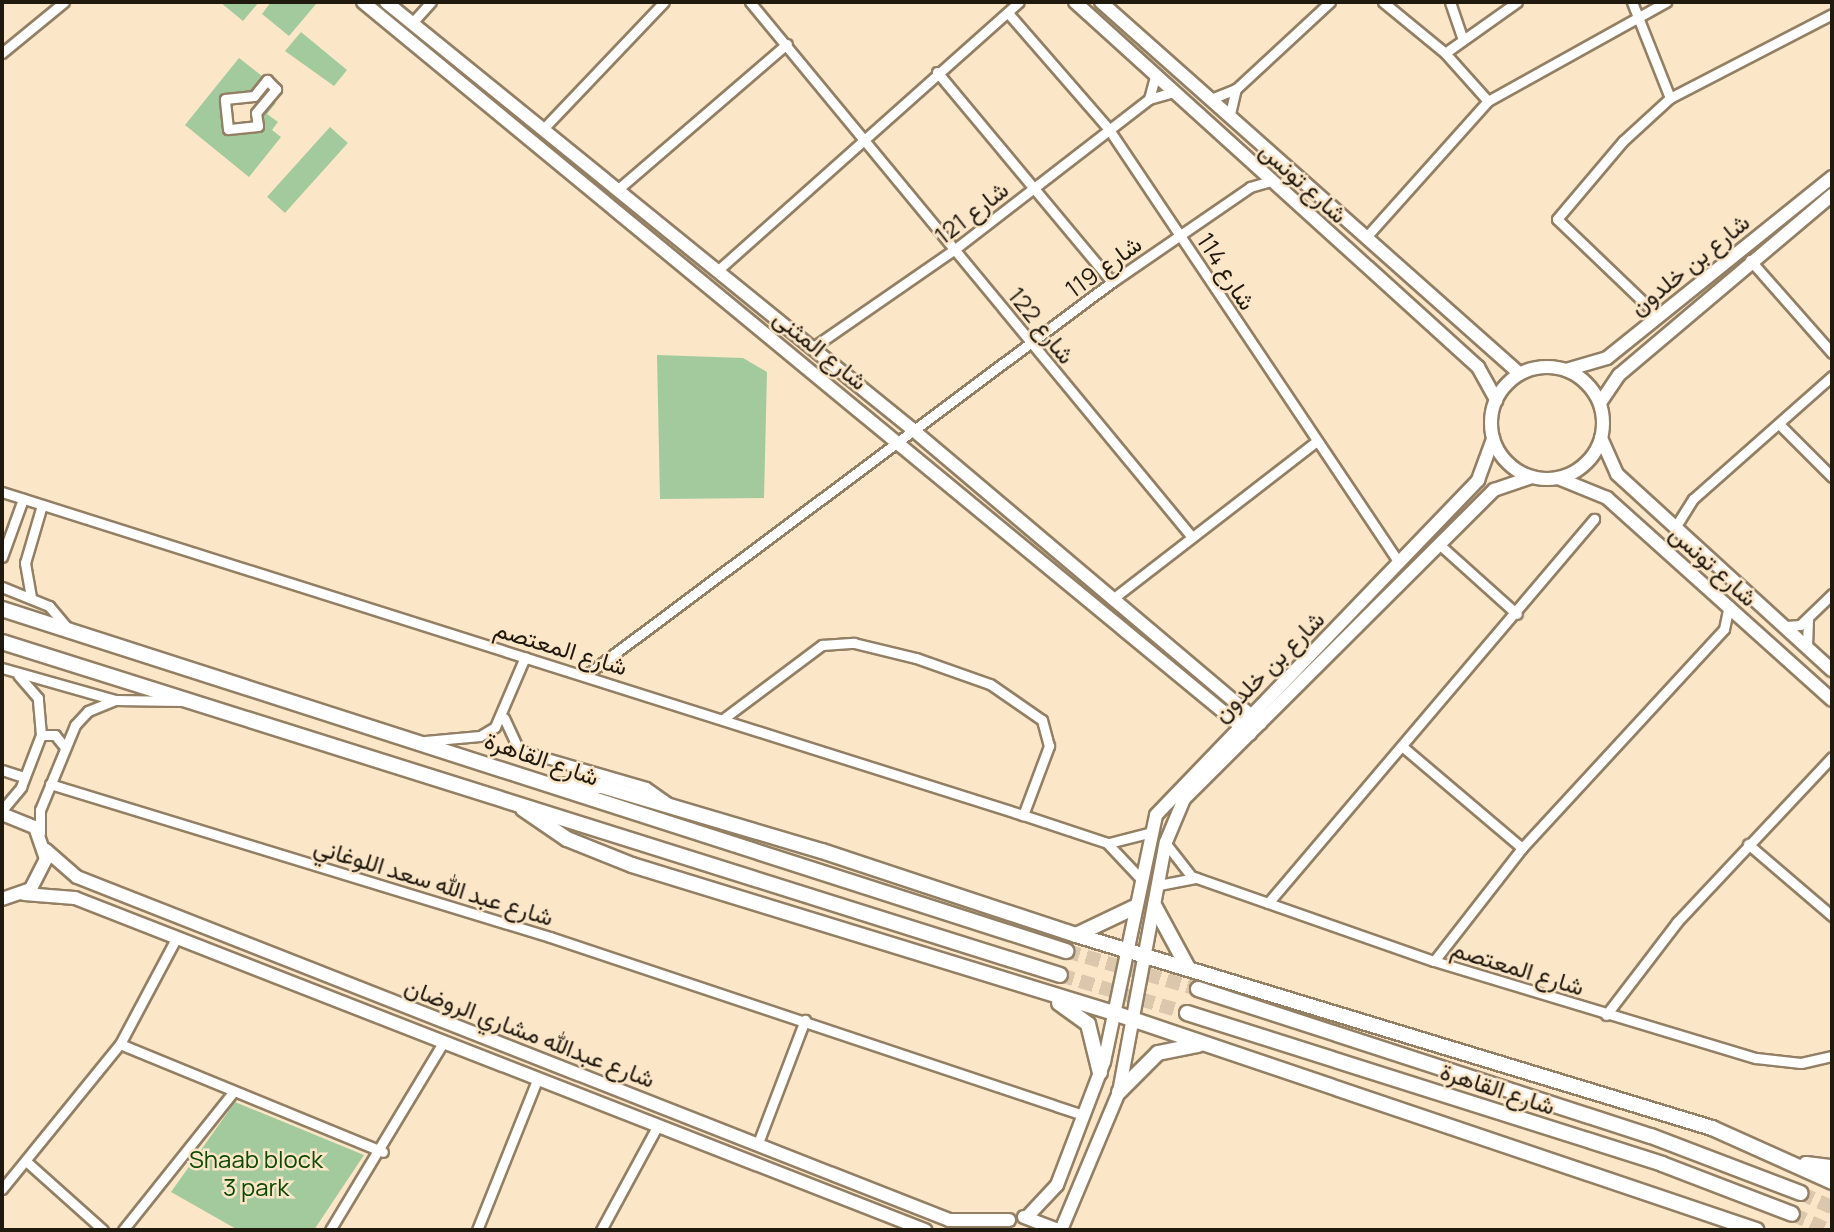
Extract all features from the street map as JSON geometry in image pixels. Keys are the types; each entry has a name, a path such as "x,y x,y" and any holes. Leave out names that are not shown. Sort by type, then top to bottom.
{"main road":[{"name":"شارع القاهرة","path":"2,609 425,741 551,785 1066,951"},
{"path":"2,642 523,809 1060,975"},
{"path":"551,785 590,783 673,807 1128,951 1662,1111 1795,1163 1832,1182"},
{"path":"523,809 603,854 1117,1014 1756,1230"},
{"path":"1076,935 1135,907"},
{"path":"1155,907 1189,969"},
{"name":"شارع القاهرة","path":"1198,989 1651,1136 1800,1193"},
{"path":"1043,992 1088,1024 1100,1073"},
{"name":"شارع القاهرة","path":"1187,1013 1661,1164 1792,1214"},
{"path":"1119,1092 1158,1053 1205,1044"},
{"path":"1795,1163 1832,1167"}],"street":[{"path":"2,53 64,2"},
{"name":"شارع المثنى","path":"363,2 899,439 1250,734"},
{"name":"شارع المثنى","path":"386,2 912,429 1115,597 1260,723"},
{"path":"412,23 431,2"},
{"path":"543,129 664,2"},
{"name":"شارع 122","path":"750,2 865,135 955,249 1192,537"},
{"path":"716,271 865,135 1019,2"},
{"name":"شارع تونس","path":"1075,2 1478,367 1496,400"},
{"name":"شارع تونس","path":"1101,2 1368,235 1520,374"},
{"path":"1211,99 1236,89 1330,2"},
{"path":"1383,2 1445,53 1489,101"},
{"path":"1450,2 1463,40"},
{"path":"1445,53 1517,2"},
{"path":"1632,2 1670,98"},
{"path":"1368,235 1489,101 1666,2"},
{"name":"شارع 114","path":"1008,13 1108,128 1398,561"},
{"path":"1657,314 1557,219 1623,141 1670,98 1832,14"},
{"path":"617,190 787,44"},
{"path":"937,72 1036,186 1112,282"},
{"path":"1149,99 1155,76"},
{"path":"267,80 276,89 256,113 258,126 228,129 225,99 254,96 267,80"},
{"path":"1230,114 1236,89"},
{"name":"شارع 121","path":"812,348 955,249 1108,128 1149,99 1173,92"},
{"path":"1250,187 1255,166"},
{"name":"شارع بن خلدون","path":"1566,370 1607,358 1657,314 1832,177"},
{"name":"شارع 119","path":"586,675 1112,282 1250,187 1271,181"},
{"name":"شارع بن خلدون","path":"1600,403 1619,375 1750,260 1832,195"},
{"path":"1750,260 1832,353"},
{"path":"1424,320 1440,325 1445,306"},
{"path":"1566,370 1584,380 1600,403 1601,438 1586,464 1558,478 1532,477 1512,467 1493,439 1496,400 1520,374 1566,370"},
{"path":"1676,526 1684,508 1832,376"},
{"path":"1779,424 1832,477"},
{"name":"شارع تونس","path":"1601,438 1612,468 1832,670"},
{"name":"شارع بن خلدون","path":"1057,1185 1100,1073 1117,1014 1148,833 1166,799 1478,480 1493,439"},
{"path":"1115,597 1317,441"},
{"name":"شارع بن خلدون","path":"1059,1230 1078,1192 1119,1092 1147,956 1166,842 1184,799 1499,486 1532,477"},
{"name":"شارع تونس","path":"1558,478 1596,492 1619,509 1832,700"},
{"name":"شارع المعتصم","path":"2,492 1023,814 1107,843 1140,878"},
{"path":"1619,509 1626,493 1647,501"},
{"path":"2,557 23,499"},
{"path":"31,597 25,563 42,506"},
{"path":"1268,904 1517,614 1594,519"},
{"path":"1440,545 1517,614"},
{"path":"2,587 31,597 68,629"},
{"path":"1786,626 1808,618 1832,594"},
{"path":"1434,961 1522,848 1724,629 1729,607"},
{"path":"1807,647 1808,618"},
{"path":"1724,629 1750,626"},
{"path":"723,719 828,643 853,643 961,672 1027,704 1047,729 1047,751 1023,814"},
{"path":"425,741 480,736 504,719 524,657"},
{"path":"6,669 115,700 183,701"},
{"path":"2,902 20,896 42,876 46,850 40,834 21,817 2,812 24,777 41,735 38,698 6,669"},
{"path":"40,834 50,784 64,746 82,715 115,700"},
{"path":"504,719 519,750 646,786 673,807"},
{"path":"41,735 55,735 64,746"},
{"path":"1403,747 1522,848"},
{"path":"1606,1015 1748,844 1832,757"},
{"path":"2,770 24,777"},
{"name":"شارع عبد الله سعد اللوغاني","path":"50,784 804,1020 1083,1115"},
{"path":"1107,843 1148,833"},
{"name":"شارع المعتصم","path":"1166,842 1174,862 1198,878 1434,961 1606,1015 1779,1063 1832,1056"},
{"path":"1748,844 1832,916"},
{"name":"شارع عبدالله مشاري الروضان","path":"46,850 86,880 758,1143 951,1225 1027,1217"},
{"path":"1159,885 1198,878"},
{"path":"75,898 71,884 86,880"},
{"name":"شارع عبدالله مشاري الروضان","path":"20,896 75,898 925,1230"},
{"path":"2,1189 27,1162 120,1044 177,937"},
{"path":"289,980 302,978 296,963"},
{"path":"324,994 319,980 338,979"},
{"path":"758,1143 804,1020"},
{"path":"330,1230 383,1152 443,1043"},
{"path":"120,1044 383,1152"},
{"path":"477,1230 537,1080"},
{"path":"123,1230 233,1092"},
{"path":"601,1230 657,1127"},
{"path":"27,1162 103,1230"},
{"path":"806,1184 818,1175 817,1167"},
{"path":"832,1195 831,1186 843,1177"},
{"path":"1059,1230 1027,1217 1057,1185 1066,1193 1078,1192"},
{"path":"996,1230 1009,1220"}],"green space":[{"path":"220,2 259,2 243,21"},
{"path":"271,2 316,4 289,36 262,14"},
{"path":"301,32 347,70 334,86 285,51"},
{"path":"239,58 267,80 254,96 225,99 228,129 257,126 256,113 269,98 276,103 267,114 278,122 272,130 281,137 249,177 185,125"},
{"path":"330,127 348,143 285,213 267,197"},
{"path":"657,355 743,358 767,372 764,498 660,499"},
{"name":"Shaab block 3 park","path":"235,1102 364,1155 314,1230 238,1230 171,1192"}],"tunnel":[{"path":"1066,951 1198,989"},
{"path":"1060,975 1187,1013"},
{"path":"1800,1193 1832,1207"},
{"path":"1792,1214 1828,1230"}]}
